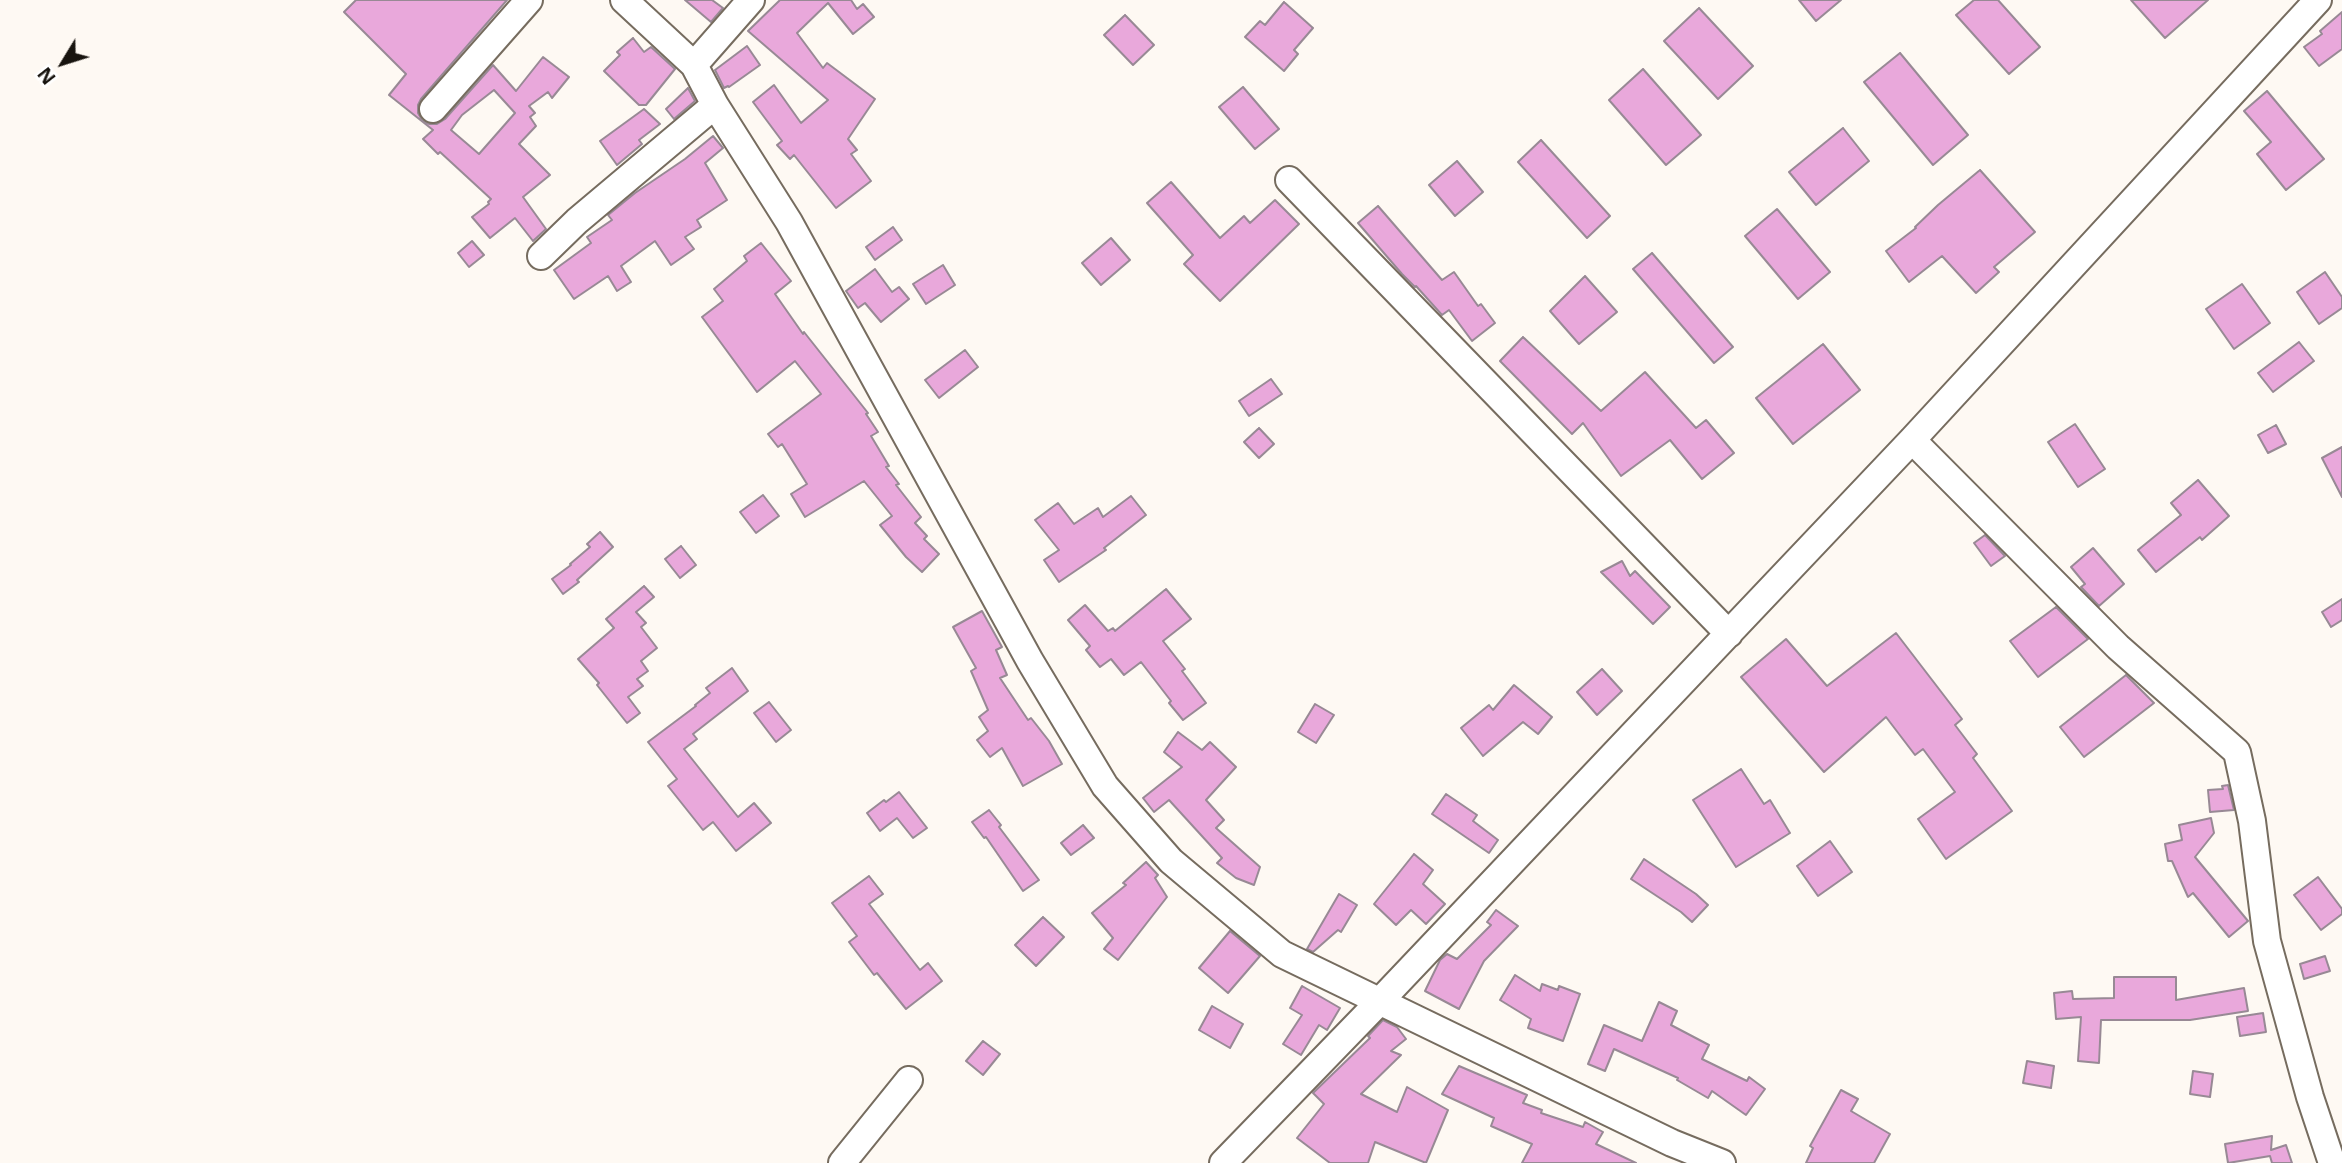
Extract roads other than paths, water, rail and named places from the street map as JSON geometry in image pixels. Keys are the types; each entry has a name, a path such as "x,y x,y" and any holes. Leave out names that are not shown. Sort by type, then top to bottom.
{"street":[{"path":"433,109 529,0"},
{"path":"624,0 694,65 715,105 789,222 1030,661 1105,786 1171,861 1282,954 1672,1143 1722,1163"},
{"path":"694,65 751,0"},
{"path":"1223,1163 1912,440 2318,0"},
{"path":"541,256 577,221 715,105"},
{"path":"1289,180 1729,634"},
{"path":"1912,440 2118,647 2237,752 2252,821 2267,941 2310,1097 2332,1163"},
{"path":"842,1163 909,1080"}]}
